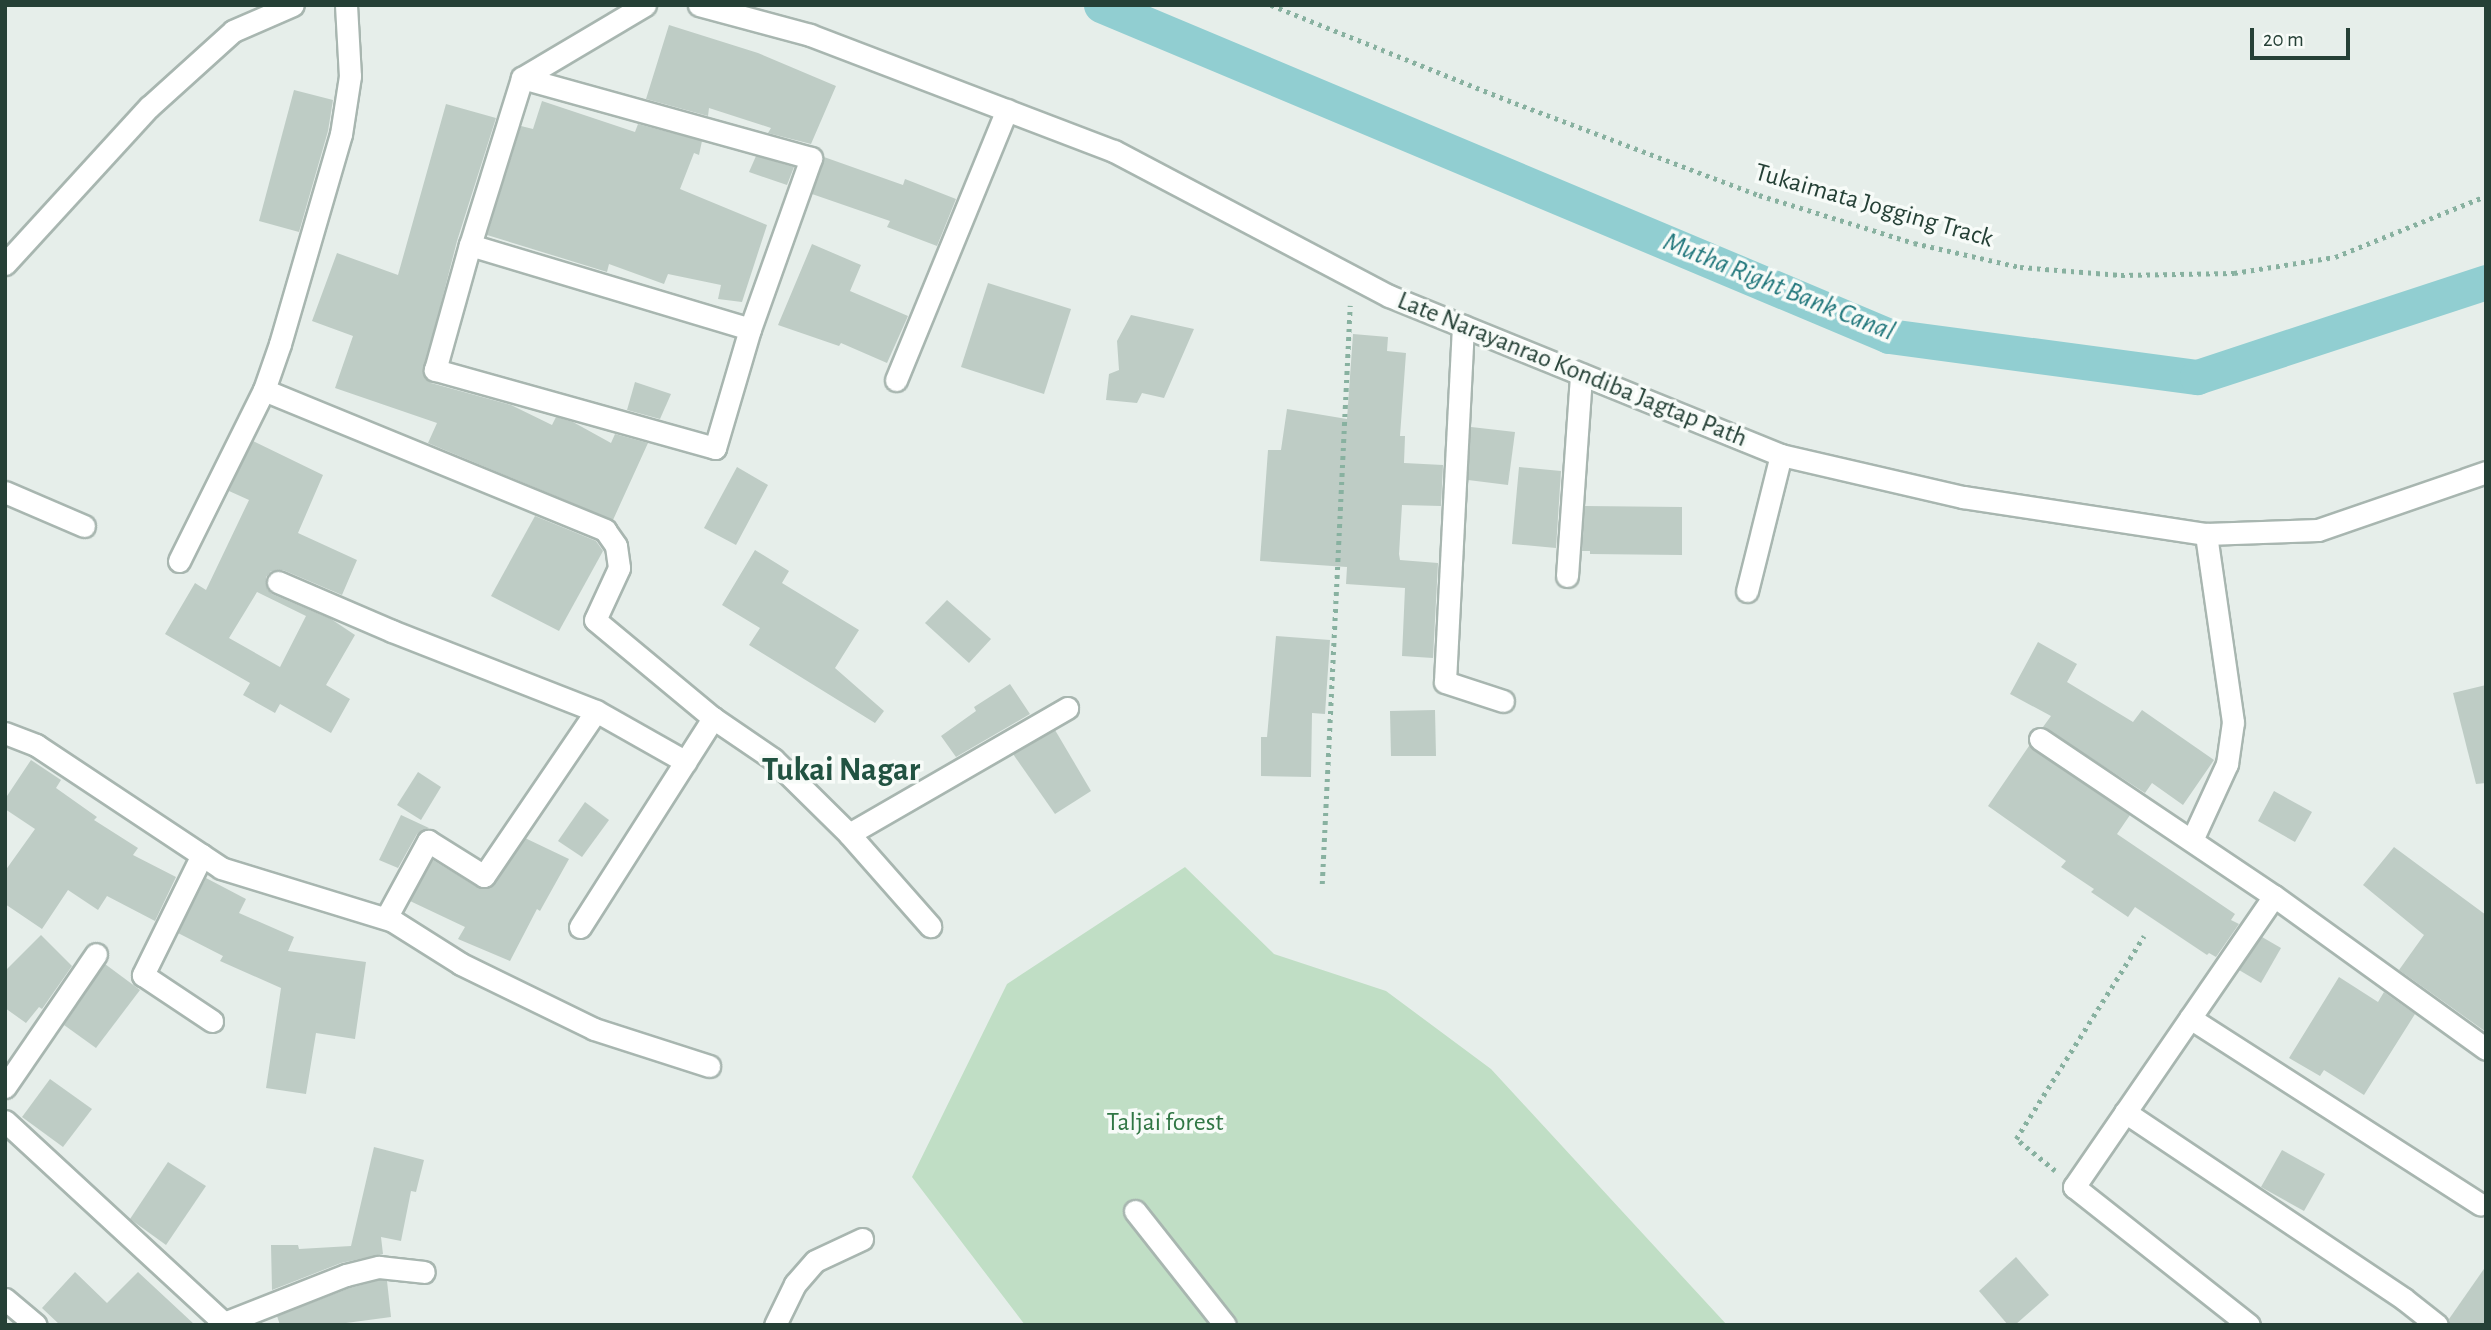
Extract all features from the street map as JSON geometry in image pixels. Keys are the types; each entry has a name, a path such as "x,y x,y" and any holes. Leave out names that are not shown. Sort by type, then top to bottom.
{"street":[{"path":"5,264 149,107 186,73 233,31 293,5"},
{"path":"179,561 264,390 281,344 341,134 350,76 346,5"},
{"path":"522,78 811,158 750,330 715,448 435,370 470,245 522,78 646,5"},
{"name":"Late Narayanrao Kondiba Jagtap Path","path":"699,5 810,34 1114,150 1352,277 1463,326 1781,455 1963,496 2206,534 2318,530 2486,472"},
{"path":"897,380 1007,110"},
{"path":"470,245 750,330"},
{"path":"1463,326 1445,682 1503,701"},
{"path":"1567,576 1581,374"},
{"path":"264,390 605,530 616,546 619,568 595,620 713,719 773,758 849,834 930,926"},
{"path":"1747,591 1781,455"},
{"path":"5,492 84,526"},
{"path":"2192,840 2228,764 2233,722 2206,534"},
{"path":"278,582 392,631 596,710 686,762"},
{"path":"849,834 1067,708"},
{"path":"386,918 428,841 484,876 596,710"},
{"path":"580,927 713,719"},
{"path":"5,733 37,746 221,868 386,918 461,964 594,1029 709,1066"},
{"path":"2040,739 2274,896 2486,1049"},
{"path":"202,855 143,975 212,1021"},
{"path":"2249,1325 2074,1187 2274,896"},
{"path":"5,1087 96,954"},
{"path":"2190,1018 2480,1204"},
{"path":"2126,1112 2404,1299 2437,1325"},
{"path":"5,1121 225,1324 346,1275 379,1267 424,1272"},
{"path":"1135,1211 1224,1325"},
{"path":"775,1325 795,1284 816,1261 862,1239"},
{"path":"5,1299 36,1325"}],"path":[{"name":"Tukaimata Jogging Track","path":"1271,5 1515,103 1759,195 1914,243 2020,267 2120,275 2234,273 2335,257 2486,196"},
{"path":"1322,884 1352,277"},
{"path":"2074,1187 2016,1139 2144,936"}],"green space":[{"name":"Taljai forest","path":"1185,867 1274,954 1386,991 1491,1069 1727,1325 1025,1325 912,1177 1007,984"}],"building":[{"path":"669,25 758,53 836,86 811,144 768,133 771,128 709,108 708,116 646,99"},
{"path":"294,90 333,100 328,131 299,232 259,221"},
{"path":"542,101 635,132 638,124 702,141 699,155 694,153 680,189 767,225 742,302 718,299 721,285 668,274 664,284 609,264 607,272 487,235 521,126 533,129"},
{"path":"446,104 496,118 457,241 423,374 431,383 511,405 552,425 556,417 573,422 611,443 615,434 648,443 613,520 428,443 437,423 335,388 353,336 312,321 337,253 398,275"},
{"path":"756,156 794,167 787,185 749,172"},
{"path":"824,157 903,185 905,179 956,199 937,246 887,227 890,221 812,194"},
{"path":"812,244 861,265 850,291 908,316 887,363 841,343 839,346 778,325"},
{"path":"988,283 1071,309 1044,394 961,367"},
{"path":"1131,315 1194,329 1164,398 1142,393 1137,403 1106,400 1109,374 1119,370 1117,341"},
{"path":"1353,334 1388,337 1387,351 1406,353 1400,436 1405,436 1404,463 1443,465 1441,506 1402,505 1399,554 1400,560 1438,563 1433,658 1402,656 1405,588 1346,584 1347,567 1260,561 1268,450 1281,450 1287,409 1347,419"},
{"path":"635,382 671,394 660,419 627,410"},
{"path":"1471,427 1515,432 1508,485 1468,480"},
{"path":"253,441 323,475 298,533 357,560 342,595 283,570 271,571 266,577 267,589 272,594 331,619 355,635 326,685 350,699 331,733 280,704 275,713 243,695 250,683 165,634 195,583 206,590 249,500 229,491","holes":["257,592 306,616 280,667 229,638"]},
{"path":"737,467 768,485 736,545 704,528"},
{"path":"1519,467 1561,471 1556,548 1512,544"},
{"path":"1585,506 1682,507 1682,555 1590,554 1590,551 1582,551"},
{"path":"535,516 596,541 603,551 559,631 491,596"},
{"path":"755,550 789,571 782,583 859,630 835,668 884,711 875,723 749,645 760,628 722,605"},
{"path":"947,600 991,639 969,663 925,623"},
{"path":"1276,636 1330,640 1325,714 1312,713 1311,777 1261,776 1261,737 1267,737"},
{"path":"2038,642 2077,664 2067,682 2133,722 2142,710 2214,760 2183,805 2152,783 2145,793 2043,727 2051,716 2010,694"},
{"path":"1010,684 1030,714 956,757 941,736 976,711 974,707"},
{"path":"2486,685 2486,783 2476,784 2453,693"},
{"path":"1435,710 1436,756 1391,756 1390,711"},
{"path":"1055,730 1091,791 1055,814 1013,754"},
{"path":"2029,746 2130,815 2117,834 2235,914 2231,920 2239,924 2216,957 2209,953 2207,955 2135,907 2128,917 2091,892 2094,889 2061,867 2066,861 1988,806"},
{"path":"31,760 61,780 56,788 97,817 94,820 138,848 133,855 176,877 155,921 107,896 98,910 68,890 42,929 5,904 5,871 35,829 5,809 5,799"},
{"path":"418,772 441,787 421,820 397,805"},
{"path":"2274,791 2312,812 2295,842 2258,821"},
{"path":"585,802 609,820 582,857 558,841"},
{"path":"401,815 429,828 417,834 398,868 379,860"},
{"path":"525,838 569,859 540,911 537,909 510,961 458,939 465,927 410,901 433,860 477,887 490,887"},
{"path":"2394,847 2486,915 2486,1032 2399,970 2424,935 2363,885"},
{"path":"206,878 246,899 239,913 294,937 288,951 366,962 355,1039 316,1033 306,1094 266,1088 281,988 220,961 223,956 178,933"},
{"path":"41,935 72,966 42,1009 39,1007 26,1023 5,1008 5,971"},
{"path":"2262,937 2281,948 2261,983 2239,970"},
{"path":"105,964 140,990 96,1048 64,1025"},
{"path":"2339,977 2378,1002 2384,992 2415,1014 2364,1095 2324,1070 2320,1076 2289,1058"},
{"path":"50,1079 92,1109 63,1147 22,1117"},
{"path":"374,1147 424,1160 416,1192 411,1191 401,1241 381,1237 383,1254 341,1263 272,1290 271,1245 298,1245 299,1249 351,1246"},
{"path":"2282,1150 2325,1174 2304,1211 2261,1187"},
{"path":"168,1162 206,1186 166,1245 130,1219"},
{"path":"2016,1257 2049,1295 2015,1325 2008,1325 1979,1291"},
{"path":"2486,1266 2486,1325 2450,1325 2449,1319"},
{"path":"75,1272 107,1303 138,1272 195,1325 60,1325 42,1308"},
{"path":"380,1280 387,1281 391,1317 331,1325 280,1325 277,1316 350,1288"}],"waterway":[{"name":"Mutha Right Bank Canal","path":"1101,5 1889,336 2197,377 2486,282"}],"district":[{"name":"Tukai Nagar","path":"841,771"}]}
